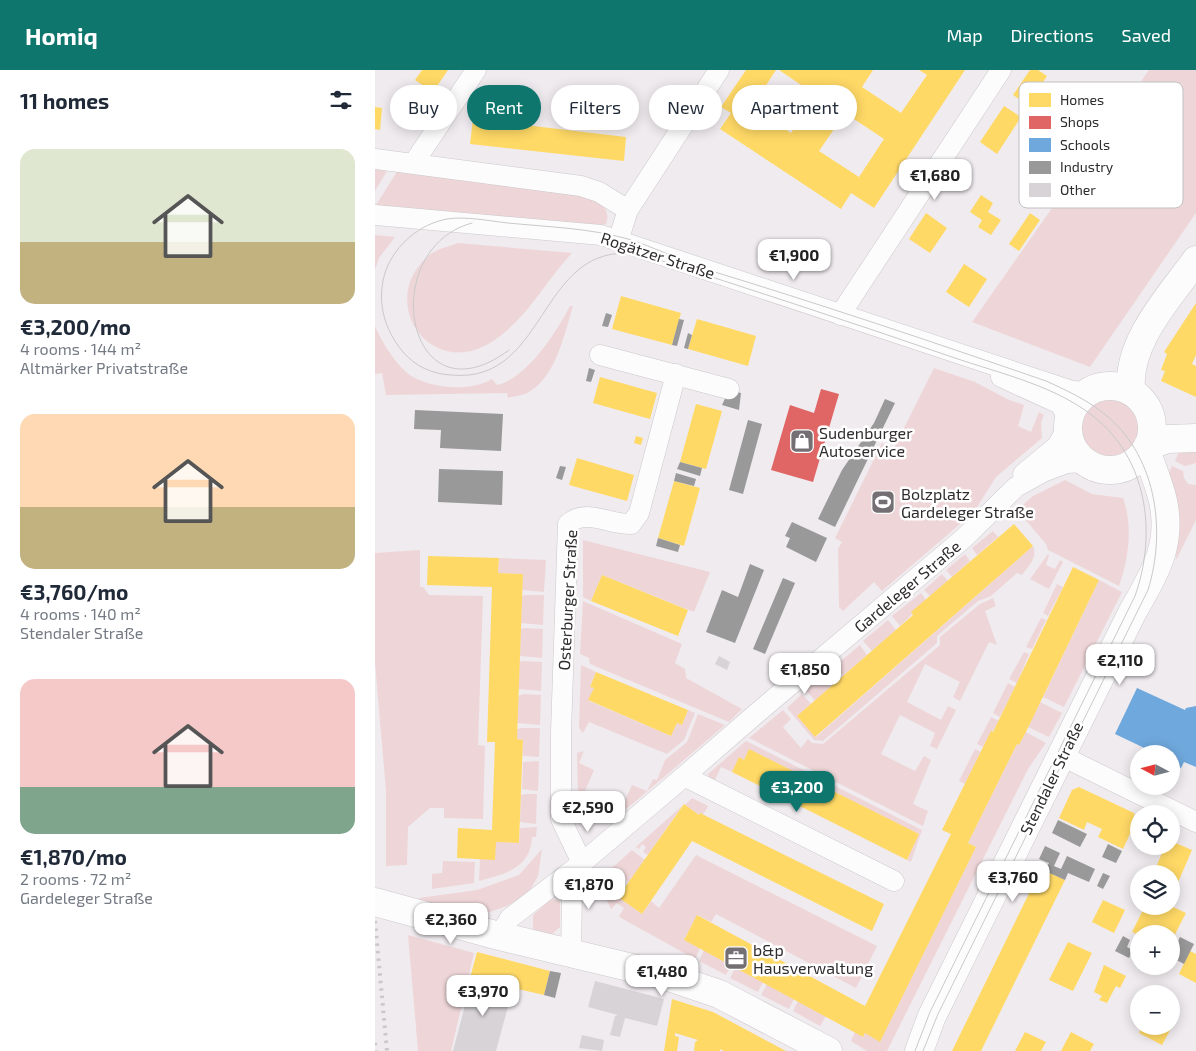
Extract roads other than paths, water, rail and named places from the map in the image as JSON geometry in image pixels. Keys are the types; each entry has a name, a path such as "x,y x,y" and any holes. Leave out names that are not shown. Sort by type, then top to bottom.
{"street":[{"path":"413,164 477,70"},
{"path":"618,240 628,210 719,70"},
{"path":"840,315 1001,70"},
{"name":"Rogätzer Straße","path":"375,159 581,186 599,192 628,210"},
{"name":"Rogätzer Straße","path":"375,215 601,235 1069,390 1095,390"},
{"path":"1131,392 1130,370 1134,358 1156,317 1196,260"},
{"path":"1095,390 1118,387 1131,392 1142,401 1149,413 1151,432 1147,447 1137,460 1118,469 1101,469 1085,462 1072,446 1069,423 1076,403 1095,390 1132,336 1156,317"},
{"path":"600,354 729,389"},
{"name":"Rogätzer Straße","path":"960,354 1017,386 1060,404 1069,423"},
{"name":"Osterburger Straße","path":"583,863 561,818 562,703 568,524 576,517 588,516 618,524 631,524 639,513 676,374"},
{"path":"1149,413 1169,421 1196,426"},
{"name":"Gardeleger Straße","path":"1001,500 1014,481 1057,446 1069,423"},
{"path":"1147,447 1168,438 1196,438"},
{"name":"Stendaler Straße","path":"919,1051 932,1016 1133,614 1159,566 1164,539 1164,506 1147,447"},
{"name":"Gardeleger Straße","path":"499,936 509,918 583,863 964,538 1016,487 1043,472 1067,464 1085,462"},
{"name":"Stendaler Straße","path":"1118,469 1129,473 1141,491 1147,523 1145,562 1133,614"},
{"path":"1062,756 1196,822"},
{"path":"684,776 894,880"},
{"name":"Gardeleger Straße","path":"571,953 572,893 583,863"},
{"path":"375,902 499,936 666,976 719,994 827,1051"}],"tram line":[{"path":"915,1051 930,1012 1135,596 1142,573 1146,526 1144,503 1138,480 1129,459 1116,439 1099,421 1083,409 1048,390 1009,375 647,256 611,254 584,265 563,285 528,335 509,357 484,372 451,375 431,371 418,365 403,352 390,333 383,313 382,292 386,270 396,252 418,230 447,219 462,218 583,230 628,239 705,269 876,323 1046,381 1068,391 1102,412 1120,429 1135,449 1145,470 1152,493 1156,518 1154,567 1148,590 938,1014 923,1051"},
{"path":"472,223 442,239 422,265 414,295 415,325 426,351 446,366 474,368 509,350"}],"railway":[{"path":"375,921 387,1051"},
{"path":"375,1043 376,1051"}],"place":[{"name":"Sudenburger Autoservice","path":"802,441"},
{"name":"Bolzplatz Gardeleger Straße","path":"883,502"},
{"name":"b&p Hausverwaltung","path":"736,958"}]}
